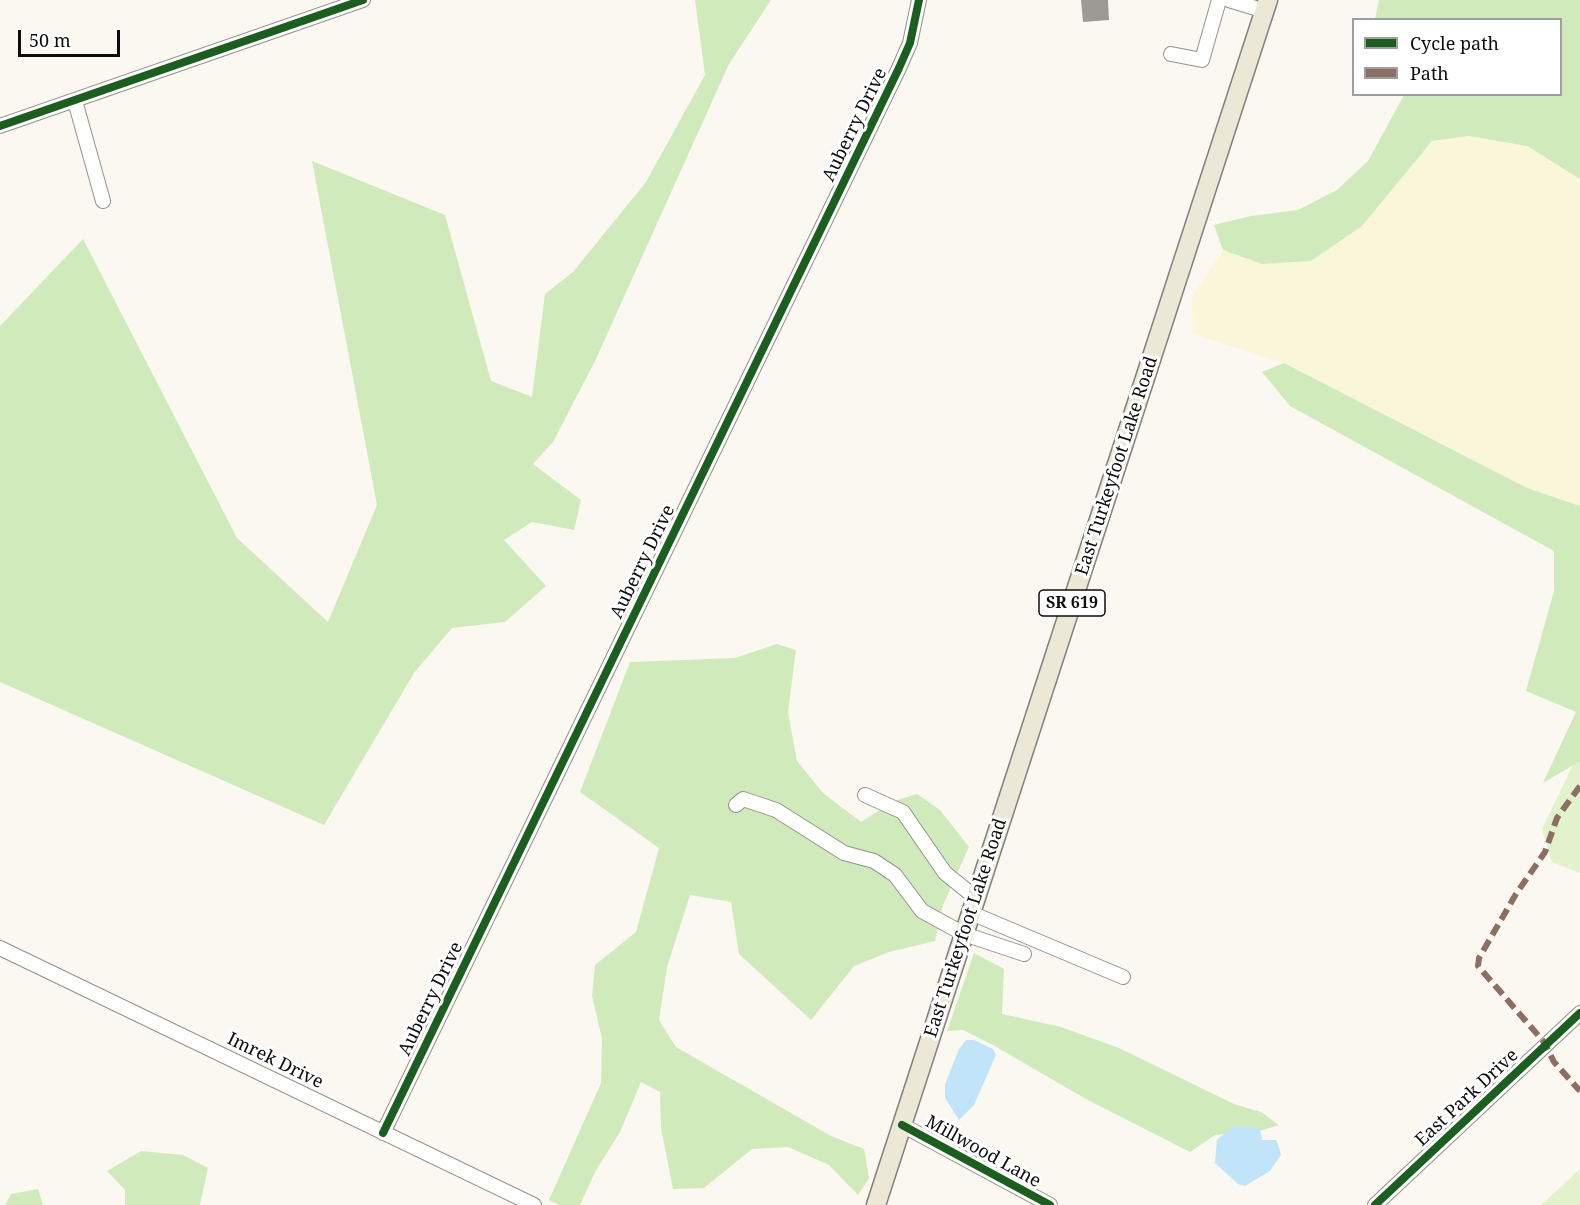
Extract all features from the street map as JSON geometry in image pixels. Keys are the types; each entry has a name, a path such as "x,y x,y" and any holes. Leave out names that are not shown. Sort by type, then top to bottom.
{"main road":[{"name":"East Turkeyfoot Lake Road","path":"876,1205 1266,6"}],"street":[{"path":"0,126 363,0"},
{"name":"Auberry Drive","path":"382,1133 899,68 910,42 919,0"},
{"path":"1171,54 1202,60 1219,0"},
{"path":"1228,0 1266,6"},
{"path":"75,101 103,201"},
{"path":"865,795 903,812 945,873 973,906 1123,977"},
{"path":"736,805 743,799 776,810 844,853 880,864 895,875 922,911 964,934 1024,954"},
{"name":"Imrek Drive","path":"0,948 534,1205"},
{"name":"East Park Drive","path":"1375,1205 1580,1013"},
{"name":"Millwood Lane","path":"902,1125 1050,1205"}],"shaded area":[{"path":"1469,136 1527,146 1580,179 1580,506 1527,488 1284,363 1193,334 1192,297 1223,250 1262,264 1311,261 1362,226 1431,141"}],"green space":[{"path":"695,0 771,0 729,64 595,361 553,442 533,464 581,500 574,530 532,522 504,540 546,586 505,622 452,628 414,673 324,825 0,682 0,326 83,239 237,538 328,622 377,505 312,161 445,215 491,381 532,397 545,294 573,272 646,182 705,75"},
{"path":"1379,0 1580,0 1580,179 1527,146 1469,136 1432,141 1362,226 1311,261 1262,264 1223,250 1214,225 1251,216 1298,210 1337,190 1368,161 1403,96 1562,96 1562,18 1375,18"},
{"path":"1284,363 1527,488 1580,506 1580,761 1543,783 1576,712 1526,691 1554,591 1554,551 1290,406 1262,372"},
{"path":"777,644 796,650 788,712 797,761 823,793 861,822 894,801 917,794 940,810 969,847 943,905 935,941 889,952 854,966 811,1020 739,954 731,902 690,895 667,967 659,1020 676,1047 831,1136 864,1149 869,1178 858,1195 829,1165 788,1147 752,1149 704,1188 673,1189 661,1128 660,1092 641,1082 620,1132 595,1172 580,1205 559,1205 549,1200 601,1083 602,1039 592,996 595,965 636,932 659,848 580,792 630,662 735,658"},
{"path":"1580,750 1580,873 1552,862 1542,829"},
{"path":"974,953 1004,969 1002,1014 1061,1027 1119,1048 1234,1104 1261,1112 1279,1125 1263,1130 1215,1135 1190,1152 1086,1099 963,1030 947,1031"},
{"path":"141,1151 183,1155 208,1168 200,1205 125,1205 125,1190 107,1171"},
{"path":"1580,1169 1580,1205 1541,1205"},
{"path":"38,1189 43,1205 5,1205 11,1194"}],"water":[{"path":"966,1040 974,1040 993,1049 996,1055 974,1105 959,1120 945,1098 945,1084 959,1049"},
{"path":"1233,1126 1260,1128 1262,1140 1276,1140 1281,1155 1270,1171 1245,1186 1238,1184 1215,1163 1217,1140"}],"building":[{"path":"1081,0 1108,0 1109,20 1083,22"}],"marked path":[{"path":"1580,786 1557,818 1545,852 1516,894 1479,958 1478,966 1544,1042 1554,1062 1580,1091"}],"cycle path":[{"path":"0,126 363,0"},
{"path":"383,1133 899,68 910,43 919,0"},
{"path":"1375,1205 1580,1013"},
{"path":"902,1125 1050,1205"}]}
